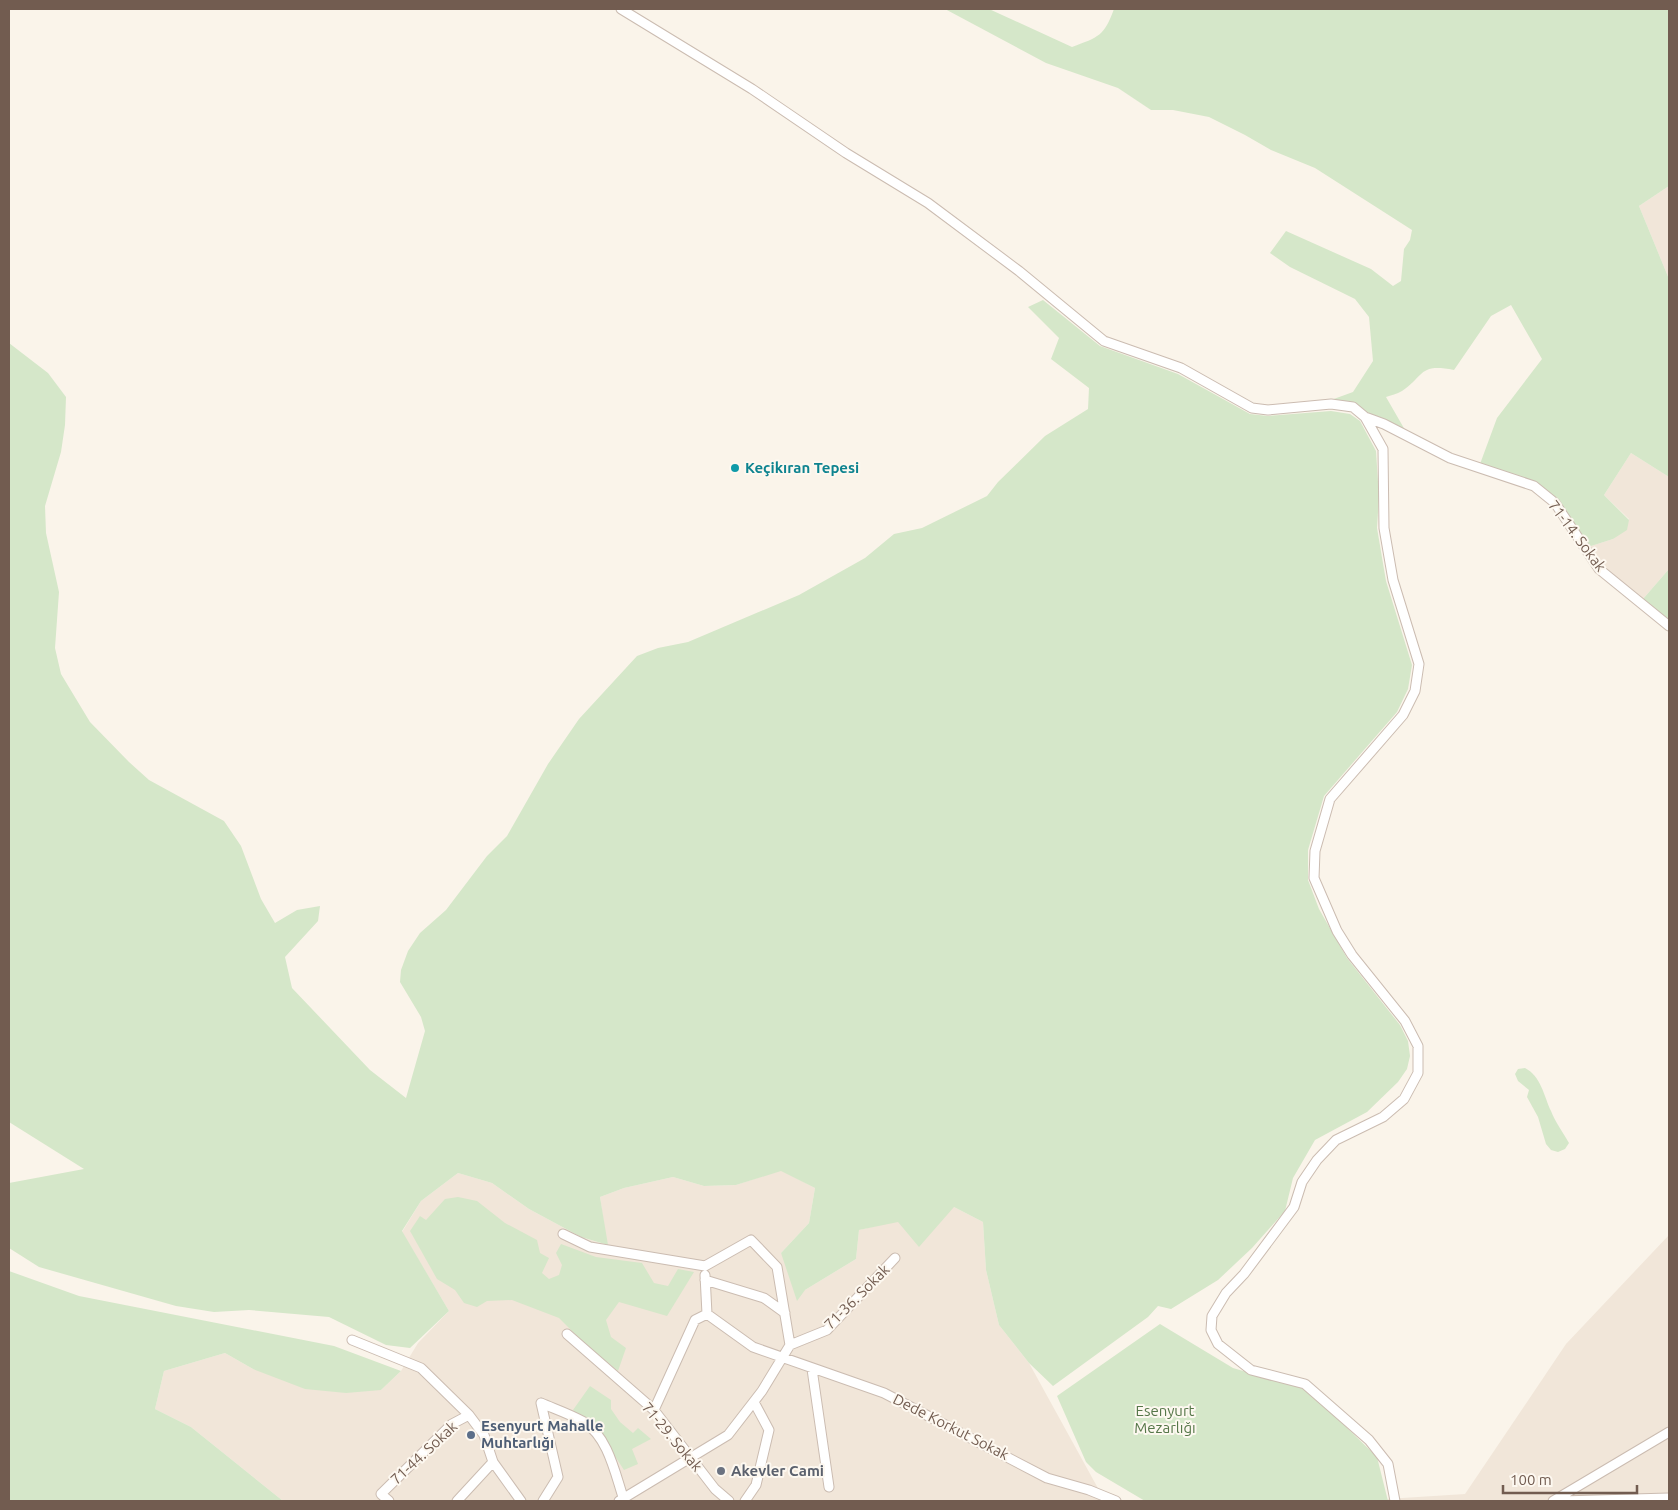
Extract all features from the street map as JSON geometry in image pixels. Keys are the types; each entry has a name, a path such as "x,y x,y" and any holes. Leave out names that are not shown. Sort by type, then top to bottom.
{"street":[{"name":"71-14. Sokak","path":"621,9 752,89 846,153 928,203 1019,271 1104,340 1181,368 1252,408 1268,410 1331,404 1353,407 1365,417 1384,424 1450,458 1498,476 1534,486 1555,504 1599,569 1669,626"},
{"path":"1365,417 1383,449 1384,528 1393,580 1419,664 1415,691 1403,715 1330,799 1315,851 1314,878 1325,907 1352,955 1405,1021 1418,1046 1418,1074 1404,1099 1383,1117 1336,1140 1317,1160 1302,1182 1294,1207 1244,1274 1226,1293 1212,1316 1211,1330 1218,1344 1251,1370 1305,1384 1369,1440 1388,1464 1395,1501"},
{"path":"543,1501 558,1477 541,1403 585,1423 599,1438 609,1457 621,1499 691,1459 728,1435 754,1402 783,1359 790,1345 777,1267 751,1240 705,1266 590,1246 563,1234"},
{"name":"71-36. Sokak","path":"790,1345 827,1330 895,1258"},
{"path":"654,1410 695,1320 706,1314 705,1266"},
{"path":"705,1280 764,1298 785,1313"},
{"name":"Dede Korkut Sokak","path":"706,1314 753,1347 812,1369 884,1392 1047,1478 1089,1490 1116,1501"},
{"name":"71-29. Sokak","path":"568,1334 654,1410 715,1489 729,1501"},
{"path":"352,1340 421,1368 470,1415 484,1435 493,1462 521,1501"},
{"path":"812,1369 829,1487"},
{"path":"745,1501 756,1485 770,1430 754,1402"},
{"name":"71-44. Sokak","path":"389,1501 381,1494 452,1424 470,1415"},
{"path":"1554,1501 1669,1432"},
{"path":"457,1501 493,1462"},
{"path":"1561,1501 1669,1498"}],"shaded area":[{"path":"1669,186 1669,279 1639,206"},
{"path":"1631,453 1669,477 1669,569 1643,599 1603,566 1588,547 1613,539 1629,519 1604,495"},
{"path":"781,1170 815,1188 809,1223 781,1253 805,1290 856,1259 859,1230 954,1207 983,1222 986,1270 999,1325 1029,1363 1105,1501 283,1501 191,1427 155,1409 164,1371 225,1353 253,1369 381,1390 401,1371 418,1343 449,1311 402,1232 421,1201 458,1173 492,1183 529,1209 581,1237 607,1245 600,1197 624,1188 673,1177 704,1186 736,1185"},
{"path":"1669,1235 1669,1501 1355,1501 1465,1494 1566,1344"}],"green space":[{"path":"945,9 989,9 1072,47 1095,38 1107,25 1114,9 1669,9 1669,186 1639,206 1669,279 1669,477 1631,453 1604,495 1629,520 1627,530 1613,539 1588,547 1559,500 1537,482 1480,464 1497,418 1542,359 1511,305 1491,316 1454,370 1434,368 1428,370 1423,372 1402,391 1386,397 1405,430 1366,412 1354,403 1331,400 1353,392 1373,361 1369,317 1355,299 1290,267 1270,253 1286,231 1371,269 1393,286 1401,281 1404,249 1410,240 1412,230 1315,168 1271,150 1209,117 1173,110 1151,110 1118,88 1046,63"},
{"path":"1043,300 1100,346 1178,374 1250,414 1268,416 1331,411 1350,414 1360,421 1376,451 1379,497 1377,528 1386,581 1412,665 1408,689 1397,712 1324,796 1308,850 1308,880 1319,909 1347,958 1400,1025 1408,1041 1410,1056 1407,1069 1398,1082 1367,1112 1315,1140 1293,1178 1285,1211 1252,1248 1218,1280 1171,1309 1158,1306 1148,1317 1053,1386 1029,1363 999,1325 986,1270 983,1222 954,1207 919,1247 898,1222 859,1230 856,1259 805,1290 797,1301 781,1253 809,1223 815,1188 781,1171 736,1185 704,1186 673,1177 624,1188 600,1197 608,1245 581,1237 529,1209 492,1183 458,1173 421,1201 402,1231 449,1311 410,1348 386,1345 329,1317 249,1310 214,1312 176,1306 39,1267 9,1248 9,1183 84,1169 9,1122 9,343 48,373 66,397 65,425 61,452 45,506 46,533 59,592 55,648 61,674 90,722 129,762 149,780 224,821 241,846 261,899 275,923 297,910 320,906 318,921 285,957 292,988 370,1070 406,1098 425,1031 421,1017 400,982 401,970 408,951 420,933 446,910 487,856 507,836 548,764 579,719 637,656 658,648 688,642 799,595 865,558 894,534 922,528 987,496 998,482 1045,436 1088,409 1089,388 1051,359 1059,338 1028,307"},
{"path":"1669,569 1669,620 1643,599"},
{"path":"1525,1068 1538,1081 1557,1123 1569,1143 1565,1149 1558,1152 1551,1150 1546,1144 1538,1117 1527,1097 1529,1090 1518,1081 1515,1074 1518,1069"},
{"path":"458,1197 477,1201 505,1223 537,1240 540,1253 549,1258 542,1273 549,1279 559,1275 562,1265 556,1253 561,1244 596,1257 642,1263 654,1283 668,1286 678,1269 694,1272 667,1316 619,1302 606,1320 611,1337 626,1348 618,1371 585,1344 559,1318 512,1300 487,1301 477,1307 464,1303 455,1290 437,1279 410,1231 420,1216 426,1220 445,1199"},
{"path":"9,1271 79,1296 334,1346 401,1371 381,1390 346,1393 305,1389 253,1369 225,1353 164,1371 155,1409 191,1427 283,1501 9,1501"},
{"name":"Esenyurt Mezarlığı","path":"1160,1324 1233,1368 1308,1390 1377,1457 1388,1501 1145,1501 1096,1472 1086,1462 1057,1396"},
{"path":"590,1386 611,1400 611,1409 620,1422 633,1433 638,1428 651,1439 632,1449 638,1464 624,1470 605,1441 573,1410"}],"place":[{"name":"Keçikıran Tepesi","path":"735,468"},
{"name":"Esenyurt Mahalle Muhtarlığı","path":"471,1435"},
{"name":"Akevler Cami","path":"721,1471"}]}
